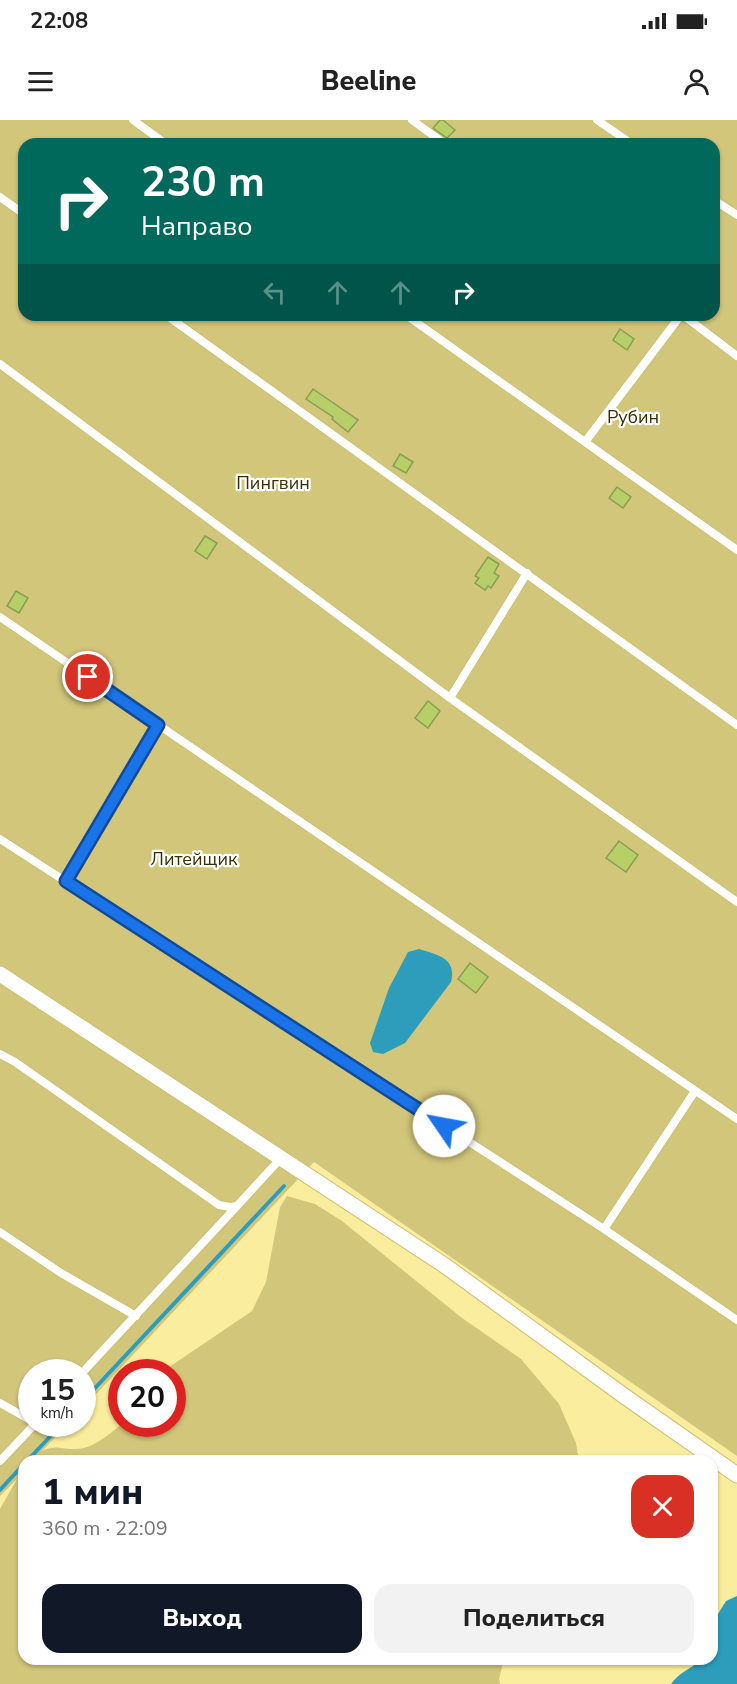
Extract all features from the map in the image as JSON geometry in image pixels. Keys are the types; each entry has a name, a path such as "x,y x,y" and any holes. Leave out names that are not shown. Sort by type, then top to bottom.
{"street":[{"path":"0,974 444,1265 708,1455"},
{"path":"718,1462 737,1475"}],"lane":[{"path":"132,120 158,138"},
{"path":"412,120 437,138"},
{"path":"597,120 623,138"},
{"path":"0,197 18,210"},
{"path":"720,204 737,215"},
{"path":"174,321 737,725"},
{"path":"414,321 737,550"},
{"path":"585,442 677,321"},
{"path":"690,321 737,356"},
{"path":"0,364 450,698 737,902"},
{"path":"450,698 526,573"},
{"path":"0,617 737,1119"},
{"path":"66,881 158,725"},
{"path":"0,838 604,1229 737,1320"},
{"path":"0,1054 15,1062 219,1205 230,1208 237,1206"},
{"path":"604,1229 695,1090"},
{"path":"95,1359 281,1158"},
{"path":"0,1232 61,1273 136,1316"},
{"path":"0,1403 18,1414"},
{"path":"0,1461 21,1437"}],"green space":[{"path":"0,120 737,120 737,1456 314,1162 129,1359 108,1359 108,1381 96,1394 96,1359 18,1359 18,1437 55,1437 42,1451 52,1448 82,1448 108,1434 108,1437 186,1437 186,1359 181,1359 252,1311 266,1282 280,1207 287,1196 315,1204 342,1221 462,1318 521,1359 559,1404 576,1443 578,1455 18,1455 18,1665 502,1665 500,1684 0,1684 0,1509 17,1479 0,1496"}],"water":[{"path":"419,949 439,956 449,963 452,974 451,982 405,1043 383,1054 373,1052 370,1043 389,988 408,952"},
{"path":"737,1596 737,1684 671,1684 694,1665 718,1665 718,1614 726,1601"}],"building":[{"path":"440,120 455,130 447,138 433,128"},
{"path":"620,329 634,339 627,350 613,340"},
{"path":"313,389 358,420 348,432 332,419 333,417 306,399"},
{"path":"400,454 413,462 406,473 393,466"},
{"path":"617,487 631,497 623,508 609,498"},
{"path":"205,536 217,543 207,559 195,551"},
{"path":"488,557 499,564 494,573 499,576 491,588 488,586 485,590 475,583 479,578 475,576"},
{"path":"16,591 28,598 19,613 7,606"},
{"path":"428,701 440,711 428,728 415,718"},
{"path":"619,841 638,855 626,872 606,858"},
{"path":"470,963 488,977 476,993 458,979"}],"waterway":[{"path":"96,1387 284,1186"},
{"path":"33,1455 50,1437"},
{"path":"0,1490 18,1470"}],"route":[{"path":"88,677 158,725 66,881 444,1126"}],"park label":[{"name":"Рубин","path":"633,417"},
{"name":"Пингвин","path":"273,483"},
{"name":"Литейщик","path":"194,859"}]}
